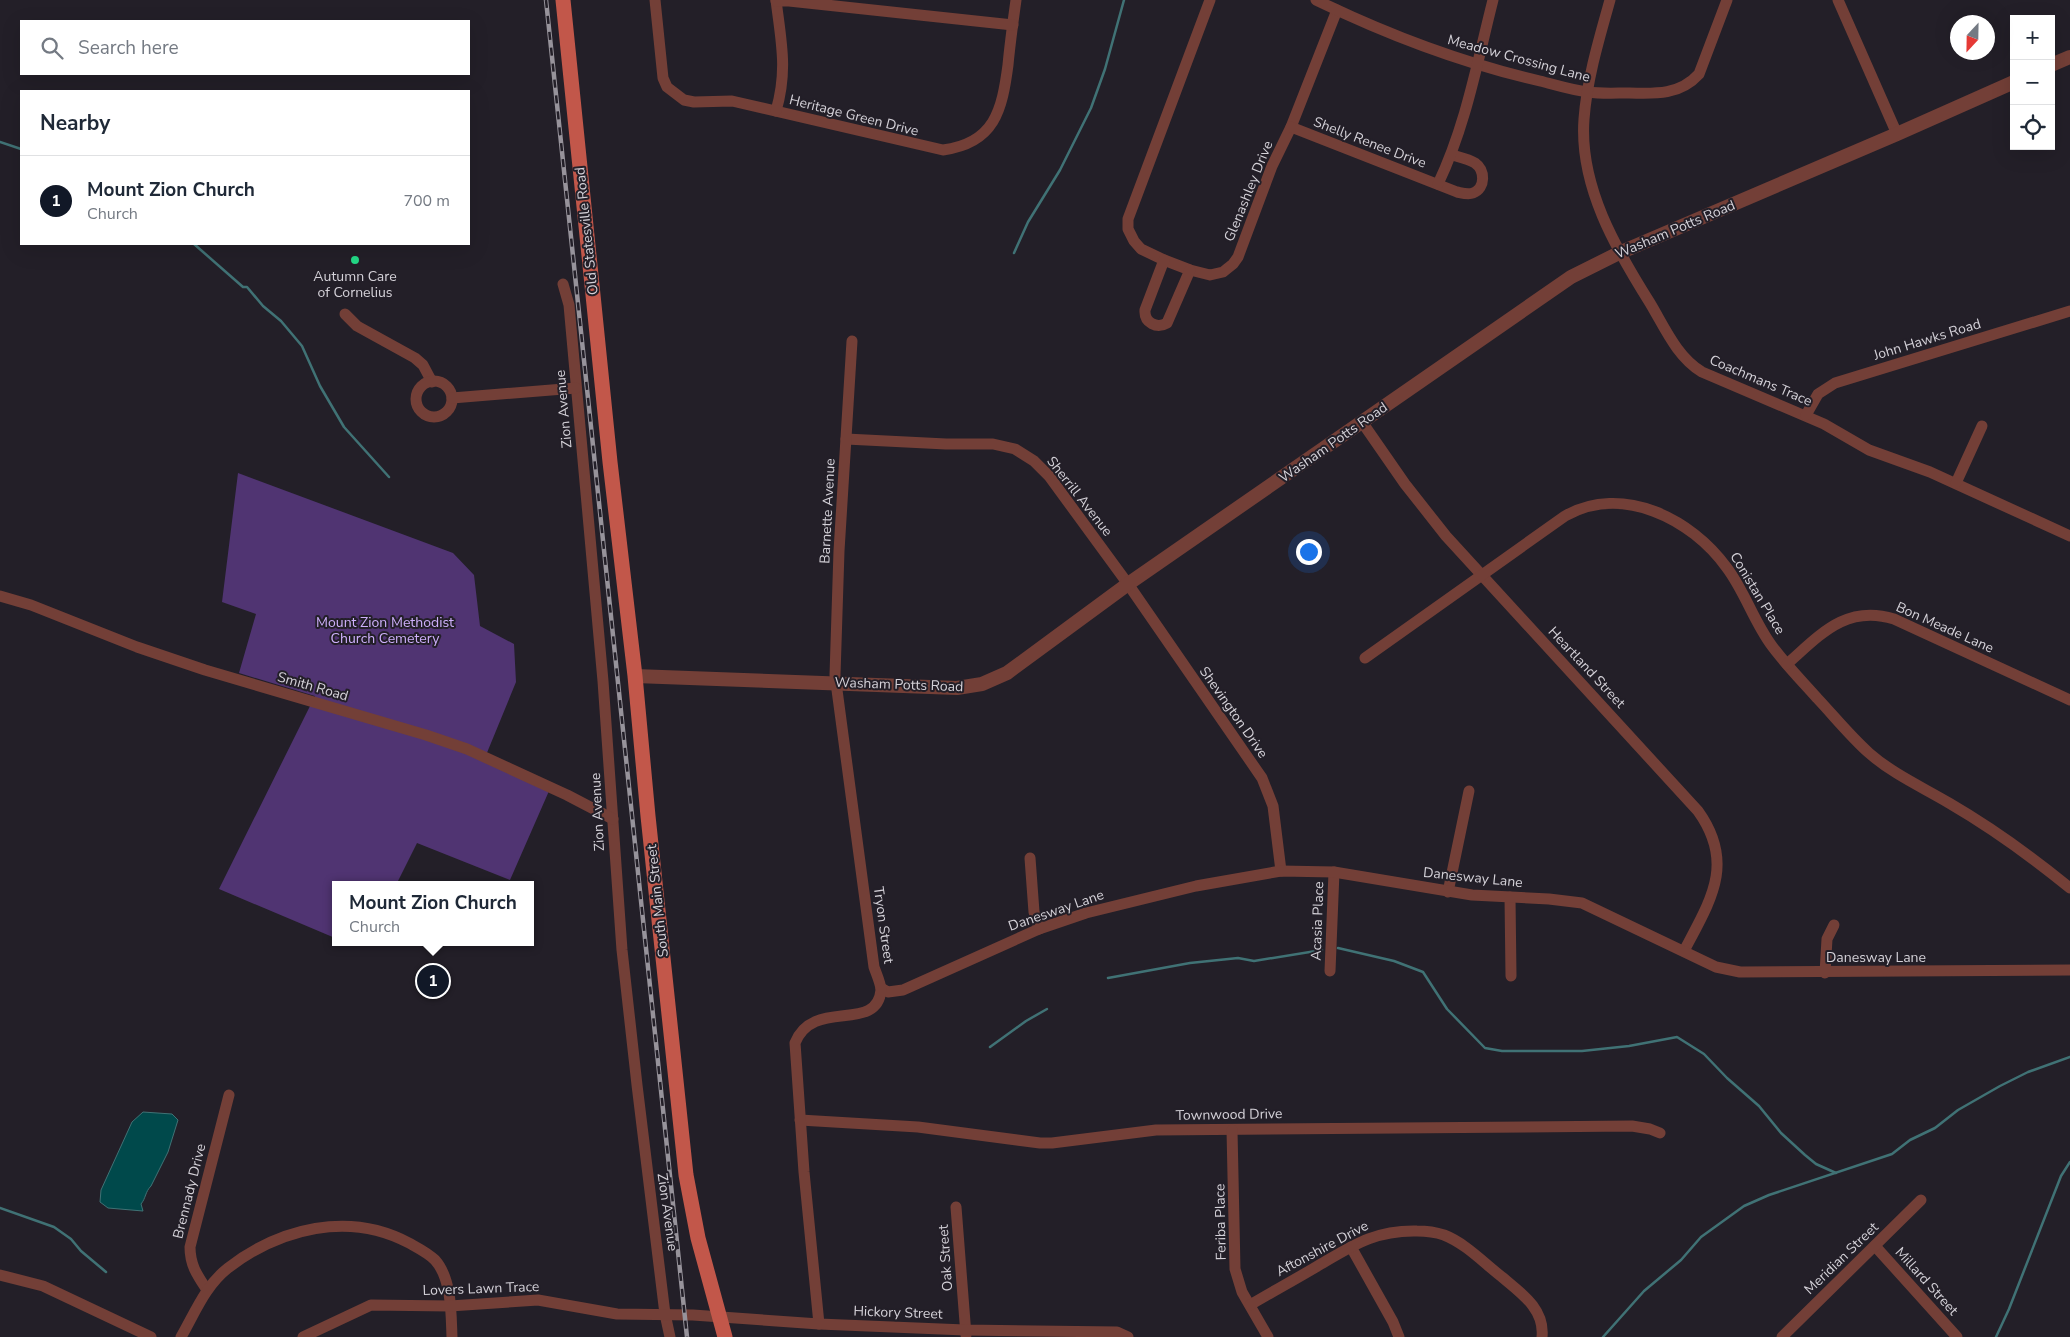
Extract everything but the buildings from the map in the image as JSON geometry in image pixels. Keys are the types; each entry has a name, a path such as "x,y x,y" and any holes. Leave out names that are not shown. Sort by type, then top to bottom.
{"main road":[{"name":"Old Statesville Road","path":"563,0 610,462"},
{"name":"South Main Street","path":"610,462 635,676 686,1175 698,1238 725,1337"}],"street":[{"name":"Heritage Green Drive","path":"655,0 663,78 667,87 684,100 694,102 732,101 943,150 958,148 981,137 998,114 1005,87 1016,0"},
{"path":"776,111 784,82 783,50 776,0 1013,25"},
{"name":"Glenashley Drive","path":"1210,0 1128,219 1128,230 1141,249 1190,270 1210,275 1223,272 1238,257 1272,166 1291,127 1337,10"},
{"name":"Meadow Crossing Lane","path":"1316,0 1439,53 1478,65 1588,92 1665,93 1674,91 1692,82 1704,65 1727,0"},
{"path":"1452,155 1476,164 1481,170 1480,187 1470,194 1457,192 1438,184 1462,128 1493,0"},
{"name":"Coachmans Trace","path":"1610,0 1588,92 1584,127 1589,172 1603,217 1619,253 1687,361 1702,372 1830,427 1869,450 1930,472 2070,536"},
{"path":"1838,0 1897,134"},
{"path":"2055,64 2070,57"},
{"name":"Washam Potts Road","path":"635,676 957,688 982,684 994,679 1015,667 1128,584 1558,285 1619,253 2010,84"},
{"name":"Shelly Renee Drive","path":"1291,127 1438,184"},
{"path":"1164,260 1146,310 1145,317 1148,322 1154,325 1162,326 1167,323 1190,270"},
{"name":"Zion Avenue","path":"563,284 569,305 604,689 627,999 665,1314 670,1337"},
{"name":"John Hawks Road","path":"1806,416 1818,394 1835,383 2070,311"},
{"path":"345,314 357,326 415,358 423,365 432,382"},
{"name":"Barnette Avenue","path":"837,683 837,617 852,341"},
{"path":"432,382 440,382 445,385 452,398 450,408 441,416 429,417 423,414 417,405 417,394 424,385 432,382"},
{"path":"452,398 576,388"},
{"name":"Heartland Street","path":"1362,422 1420,505 1446,536 1692,804 1708,824 1716,844 1718,874 1705,910 1684,951"},
{"path":"1956,484 1982,426"},
{"name":"Sherrill Avenue","path":"846,439 946,444 994,444 1015,449 1034,461 1049,476 1128,584"},
{"name":"Conistan Place","path":"1365,658 1575,510 1607,502 1640,506 1658,513 1686,529 1716,554 1735,579 1761,631 1787,664 1869,753 1901,776 1987,826 2070,888"},
{"name":"Shevington Drive","path":"1128,584 1262,778 1273,806 1281,870"},
{"name":"Smith Road","path":"0,596 31,605 137,647 196,667 426,735 466,749 567,795 613,819"},
{"name":"Bon Meade Lane","path":"1787,664 1836,624 1860,615 1876,615 1894,620 2070,700"},
{"name":"Tryon Street","path":"837,683 874,967 881,988"},
{"path":"1448,892 1469,791"},
{"path":"1030,858 1034,912 1039,929"},
{"name":"Danesway Lane","path":"881,988 888,992 903,990 1039,929 1114,906 1224,880 1281,870 1334,872 1448,892 1582,903 1716,967 1740,972 2070,970"},
{"name":"Acasia Place","path":"1330,971 1334,872"},
{"path":"1510,897 1511,976"},
{"path":"1825,972 1827,939 1834,925"},
{"path":"819,1324 794,1050 798,1035 804,1027 819,1019 868,1011 874,1006 881,988"},
{"name":"Brennady Drive","path":"208,1290 196,1274 190,1261 190,1247 229,1095"},
{"name":"Townwood Drive","path":"800,1120 918,1127 1040,1143 1150,1130 1632,1126 1660,1133"},
{"name":"Feriba Place","path":"1232,1130 1234,1258 1242,1292 1268,1337"},
{"name":"Meridian Street","path":"1782,1337 1921,1200"},
{"name":"Oak Street","path":"956,1207 966,1333"},
{"path":"181,1337 213,1282 227,1268 260,1246 326,1225 366,1228 394,1235 419,1248 435,1261 450,1294 452,1337"},
{"name":"Aftonshire Drive","path":"1250,1305 1291,1280 1373,1236 1398,1231 1431,1232 1451,1238 1526,1297 1540,1317 1542,1337"},
{"name":"Millard Street","path":"1875,1246 1957,1337"},
{"path":"1351,1247 1393,1322 1399,1337"},
{"path":"0,1275 43,1286 151,1337"},
{"name":"Lovers Lawn Trace","path":"303,1337 371,1305 450,1306 538,1300 607,1314 665,1314"},
{"name":"Hickory Street","path":"665,1314 966,1333 1117,1332 1128,1337"}],"green space":[{"name":"Mount Zion Methodist Church Cemetery","path":"238,473 453,553 474,575 480,626 514,644 516,682 484,760 549,791 510,880 417,843 398,881 332,881 332,937 219,889 315,696 239,673 256,614 222,602"}],"shaded area":[{"path":"143,1112 172,1114 178,1120 168,1152 141,1204 143,1211 108,1208 100,1202 101,1190 132,1122"}],"waterway":[{"path":"1014,253 1028,222 1060,170 1091,108 1105,69 1124,0"},
{"path":"0,142 20,149"},
{"path":"195,245 243,287 247,287 263,306 281,321 302,346 320,386 344,427 389,477"},
{"path":"1338,948 1394,961 1423,972 1447,1009 1485,1048 1502,1051 1582,1051 1629,1046 1677,1037 1704,1054 1727,1078 1759,1106 1781,1133 1805,1155 1816,1164 1836,1173"},
{"path":"1108,978 1190,963 1238,958 1254,961 1322,950"},
{"path":"990,1047 1026,1021 1047,1009"},
{"path":"1603,1337 1644,1291 1681,1260 1701,1237 1744,1206 1769,1195 1892,1154 1910,1140 1935,1128 1958,1110 2000,1086 2028,1072 2070,1057"},
{"path":"1996,1337 2009,1309 2061,1176 2070,1162"},
{"path":"0,1208 54,1227 71,1239 81,1251 106,1272"}],"railway":[{"path":"546,0 687,1337"}],"place":[{"name":"Autumn Care of Cornelius","path":"355,260"},
{"name":"Mount Zion Church","path":"433,981"}]}
